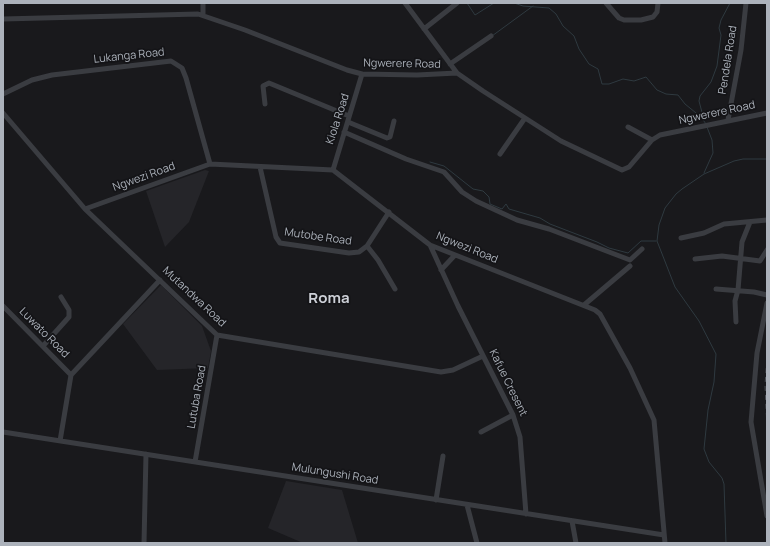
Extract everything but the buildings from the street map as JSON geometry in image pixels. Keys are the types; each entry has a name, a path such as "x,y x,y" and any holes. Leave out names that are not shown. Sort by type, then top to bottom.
{"street":[{"path":"203,3 203,15"},
{"path":"405,3 457,72"},
{"path":"424,29 457,3"},
{"path":"606,3 619,18 624,20 641,20 655,15 658,9 658,3"},
{"name":"Pendela Road","path":"728,120 741,50 746,3"},
{"name":"Ngwerere Road","path":"3,19 203,15 347,70 362,74 417,75 457,72 561,141 622,170 632,164 652,140 666,133 767,113"},
{"path":"450,64 491,36"},
{"name":"Lukanga Road","path":"3,94 32,80 52,75 171,61 182,68 186,78 210,164"},
{"name":"Kiola Road","path":"333,170 362,74"},
{"path":"265,104 263,86 269,83 349,116"},
{"name":"Mutandwa Road","path":"3,113 85,209 217,335 441,372 453,370 483,356"},
{"path":"500,154 525,118"},
{"path":"348,122 387,138 390,137 394,121"},
{"path":"628,127 652,140"},
{"path":"344,132 406,159 444,172 462,192 517,220 549,229 630,260 642,249"},
{"name":"Ngwezi Road","path":"85,209 210,164 333,170 430,245 584,305 600,314 652,413 665,543"},
{"name":"Mutobe Road","path":"260,167 278,241 295,246 353,253 359,252 367,246 389,212"},
{"path":"681,238 704,233 724,224 767,220"},
{"path":"736,322 734,302 738,290 742,242 750,222"},
{"name":"Kafue Cresent","path":"430,245 483,356 513,414 520,437 526,514"},
{"path":"367,246 378,260 395,289"},
{"path":"695,259 714,256 761,261 767,250"},
{"path":"441,270 455,254"},
{"path":"584,305 630,266"},
{"path":"60,441 71,375 160,280"},
{"path":"716,289 738,290 767,295"},
{"path":"43,346 69,317 69,310 61,298"},
{"path":"767,303 757,353 751,422 767,516"},
{"name":"Luwato Road","path":"3,306 71,375"},
{"name":"Lutuba Road","path":"196,462 217,335"},
{"path":"482,432 513,414"},
{"name":"Mulungushi Road","path":"3,432 664,536"},
{"path":"144,543 146,454"},
{"path":"436,500 443,456"},
{"path":"466,505 477,543"},
{"path":"572,521 576,543"}],"shaded area":[{"path":"205,170 209,171 189,222 165,247 146,191"},
{"path":"161,285 202,326 211,351 208,368 157,370 123,324"},
{"path":"286,481 342,490 358,543 303,543 268,528"}],"waterway":[{"path":"467,3 475,15 494,3"},
{"path":"514,3 523,6 549,8 556,14 563,26 574,36 579,49 589,64 598,69 602,84 609,84 623,79 634,81 646,77 657,90 666,94 678,95 685,104 701,117 706,124"},
{"path":"704,120 699,101 700,96 711,82 717,66 721,35 719,28 721,20 730,3"},
{"path":"492,36 533,6"},
{"path":"704,173 713,153 712,140 707,127"},
{"path":"726,543 724,484 722,478 709,462 704,449 708,410 714,382 716,354 699,321 675,287 657,241 659,225 665,208 682,189 704,174 734,161 743,159 767,159"},
{"path":"430,162 444,166 473,189 483,191 489,197 490,204 502,209 506,204 509,209 540,218 550,224 609,248 628,253 641,241 656,241"}],"railway":[{"path":"767,359 765,385 767,428"}],"district":[{"name":"Roma","path":"329,299"}]}
